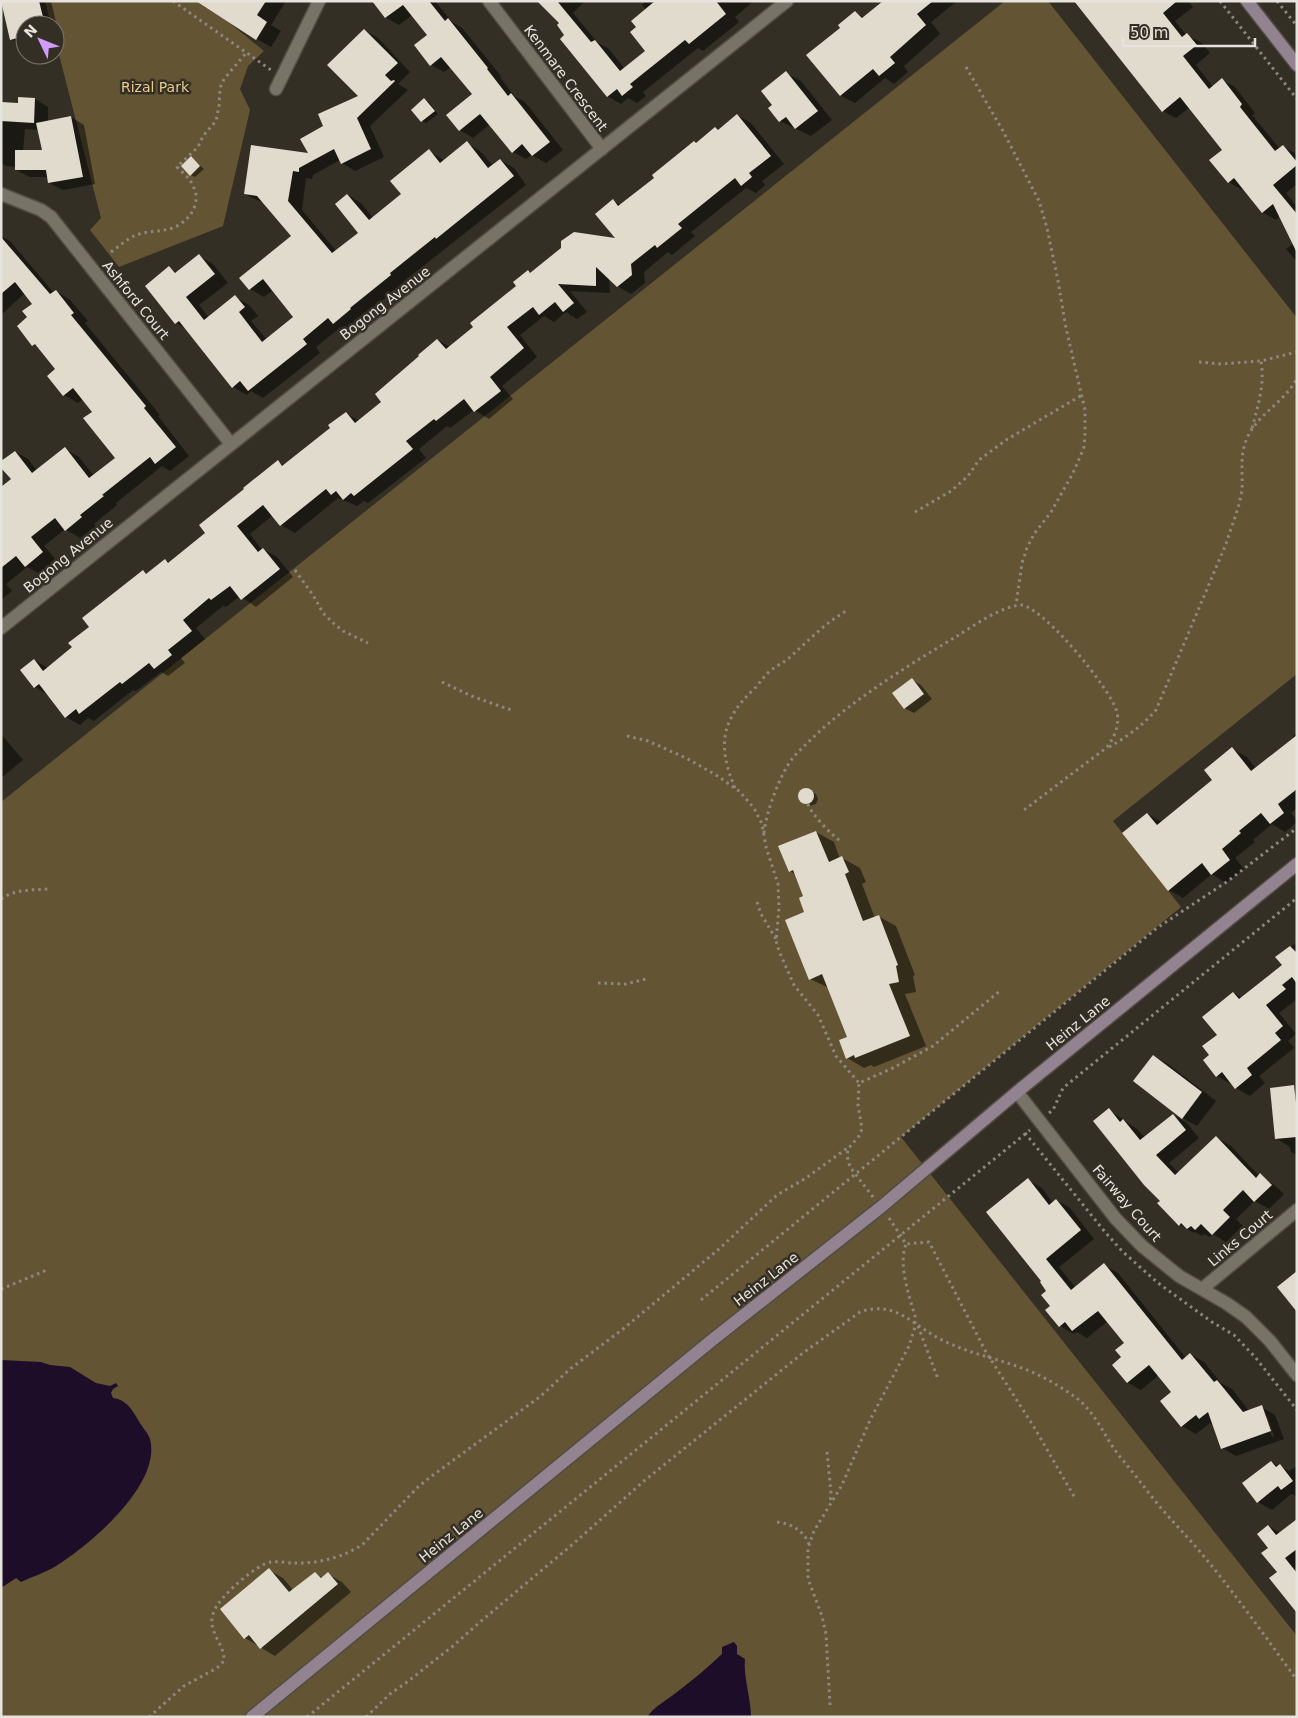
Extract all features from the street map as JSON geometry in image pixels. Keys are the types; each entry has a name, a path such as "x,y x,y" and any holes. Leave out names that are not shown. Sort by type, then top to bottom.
{"street":[{"path":"279,84 319,1"},
{"name":"Kenmare Crescent","path":"489,1 602,149"},
{"name":"Bogong Avenue","path":"1,628 787,1"},
{"path":"1247,1 1297,65"},
{"name":"Ashford Court","path":"1,194 41,210 51,218 231,444"},
{"name":"Heinz Lane","path":"252,1717 711,1341 881,1207 1017,1092 1297,864"},
{"name":"Fairway Court","path":"1017,1092 1116,1218 1142,1246 1168,1267 1226,1303 1253,1323 1297,1375"},
{"name":"Links Court","path":"1202,1289 1297,1210"}],"path":[{"path":"173,1 246,53 279,84"},
{"path":"1220,1 1297,99"},
{"path":"1277,1 1297,26"},
{"path":"112,252 134,236 171,229 183,224 190,215 197,196 190,180 177,167 198,147 203,136 216,122 220,88 224,79 246,53"},
{"path":"966,67 1007,138 1039,201 1047,228 1069,342 1082,395 1085,421 1084,447 1066,486 1051,512 1034,534 1027,548 1022,563 1016,605"},
{"path":"1199,362 1221,364 1261,361 1297,352"},
{"path":"1024,810 1104,750 1134,732 1156,710 1226,544 1242,490 1242,452 1260,399 1263,372 1261,361"},
{"path":"1251,429 1284,396 1297,378"},
{"path":"915,512 951,491 968,476 979,460 1006,440 1082,395"},
{"path":"295,570 313,594 323,613 332,622 343,631 368,642"},
{"path":"764,833 768,813 781,777 791,760 808,741 854,703 896,675 965,631 1016,605 1029,608 1051,626 1075,651 1108,693 1116,711 1118,723 1112,739 1104,750"},
{"path":"735,788 723,746 724,734 733,713 768,672 787,660 833,619 848,610"},
{"path":"442,682 474,697 514,711"},
{"path":"627,736 648,742 686,758 716,775 746,797 754,808 764,833 766,847 779,891 780,908 776,940"},
{"path":"808,804 810,810 820,819 827,830 840,841"},
{"path":"701,1300 856,1176 1158,928 1228,881 1297,828"},
{"path":"1,899 13,892 49,889"},
{"path":"307,1717 1040,1121 1053,1110 1064,1088 1297,898"},
{"path":"149,1717 184,1686 216,1668 224,1661 222,1649 213,1631 212,1620 214,1611 218,1602 255,1570 264,1564 272,1562 295,1563 329,1559 354,1550 363,1544 418,1487 541,1396 570,1369 623,1329 719,1249 777,1195 806,1178 850,1146 860,1136 863,1127 858,1104 858,1083 836,1056 818,1015 794,985 776,940 761,914 757,902"},
{"path":"598,983 626,984 646,979"},
{"path":"858,1083 891,1069 929,1048 1001,990"},
{"path":"850,1146 847,1156 850,1167 894,1223 899,1235 906,1244"},
{"path":"906,1244 929,1242 986,1352 1044,1442 1075,1498"},
{"path":"906,1244 903,1256 904,1269 917,1324 938,1379"},
{"path":"1,1290 47,1270"},
{"path":"1182,1300 1234,1335 1297,1410"},
{"path":"366,1717 390,1694 453,1646 637,1487 803,1353 860,1312 880,1308 892,1310 942,1340 1021,1368 1056,1385 1080,1401 1089,1410 1119,1455 1156,1502 1196,1547 1245,1609 1297,1680"},
{"path":"830,1705 824,1624 808,1579 807,1559 809,1545 814,1531 848,1473 871,1418 900,1367 917,1324"},
{"path":"827,1452 831,1493 830,1504"},
{"path":"777,1522 789,1525 801,1532 809,1545"}],"green space":[{"name":"Rizal Park","path":"45,1 203,1 264,51 248,66 240,89 250,110 223,226 119,267 90,230 101,218 62,65 65,65 65,15 48,15"},
{"path":"1005,1 1048,1 1297,318 1297,674 1113,821 1181,907 901,1137 1297,1636 1297,1717 1,1717 1,802"}],"shaded area":[{"path":"1,1360 41,1362 70,1367 96,1383 110,1386 116,1383 118,1386 111,1393 113,1398 119,1399 134,1412 150,1439 151,1457 145,1475 134,1493 120,1511 87,1544 52,1568 21,1582 16,1578 1,1588"},
{"path":"734,1642 737,1646 737,1654 745,1659 751,1717 647,1717 657,1706 706,1669 722,1654 722,1647"}],"building":[{"path":"1,1 39,1 42,15 15,15 15,39 10,40"},
{"path":"196,1 266,1 257,15 267,22 256,40"},
{"path":"372,1 429,1 445,21 448,18 508,96 511,93 550,142 532,156 522,144 512,153 480,114 459,131 446,115 472,94 441,57 430,66 414,45 427,35 403,5 385,18"},
{"path":"537,1 557,1 591,42 595,40 620,71 645,51 630,32 636,27 631,21 655,1 716,1 726,14 689,44 685,40 630,84 633,87 622,96 617,89 607,97 560,39 564,35 557,25 559,23"},
{"path":"883,1 933,1 917,14 926,25 890,57 895,63 879,76 873,69 840,96 806,55 840,28 838,25 855,11 862,18"},
{"path":"1074,1 1177,1 1163,13 1182,37 1187,33 1197,45 1183,56 1209,89 1222,78 1242,104 1240,107 1275,151 1283,145 1297,162 1297,165 1273,185 1297,214 1297,253 1273,204 1262,213 1234,178 1228,183 1209,160 1222,150 1180,97 1162,112"},
{"path":"364,29 398,63 385,75 391,81 395,81 357,118 371,149 341,164 334,149 299,168 299,172 293,171 288,201 332,253 358,233 335,204 347,194 369,220 401,194 390,181 429,149 440,163 467,141 488,168 500,159 514,176 436,239 435,237 390,273 391,275 333,324 328,318 303,339 307,344 248,391 240,381 232,388 179,321 175,324 145,286 169,266 175,273 199,254 215,274 186,297 204,320 235,295 245,307 239,312 262,342 293,317 263,279 249,290 239,278 291,236 257,196 244,194 251,145 308,153 300,139 323,126 318,114 358,96 327,65"},
{"path":"786,71 818,111 795,129 786,117 779,122 768,108 772,105 761,91"},
{"path":"18,97 35,98 34,123 1,121 1,102 18,103"},
{"path":"424,98 435,111 421,122 411,110"},
{"path":"737,114 771,156 749,173 752,177 741,186 735,178 678,224 682,228 657,248 655,245 631,264 632,275 617,287 596,267 596,286 558,284 574,303 563,312 555,302 539,315 533,307 507,327 524,348 490,377 501,391 474,412 464,399 436,421 434,419 406,441 413,449 354,496 351,493 343,500 336,491 331,495 326,489 280,526 263,505 237,526 258,552 263,548 280,569 241,600 230,586 211,600 209,598 183,620 192,631 168,650 172,655 154,669 149,663 122,684 120,682 79,714 76,709 65,718 39,684 34,688 20,670 34,659 43,671 72,647 68,643 89,627 82,618 143,570 146,574 165,559 168,563 205,533 199,525 278,460 282,466 330,428 328,425 346,412 355,423 381,402 375,394 418,355 437,339 446,349 473,327 470,323 516,286 513,282 528,270 530,273 561,248 561,241 574,232 615,238 595,214 613,199 618,206 654,178 652,175 694,141 696,143 715,127 718,130"},
{"path":"71,116 83,177 48,183 46,170 15,170 15,150 42,150 36,123"},
{"path":"191,156 200,166 190,176 181,166"},
{"path":"1,237 50,294 56,290 74,313 71,315 146,406 144,408 176,447 155,464 150,457 102,495 104,496 80,515 82,517 65,531 55,518 31,537 43,552 25,567 16,556 1,568 1,487 11,479 1,468 1,461 15,451 32,473 65,447 89,478 115,458 83,418 92,412 73,388 63,396 47,376 55,369 35,344 32,346 17,326 27,317 22,311 32,304 15,282 1,294"},
{"path":"912,678 924,694 904,709 892,693"},
{"path":"1297,735 1297,789 1278,804 1284,813 1270,824 1261,813 1239,831 1241,833 1222,849 1230,860 1211,875 1202,863 1168,891 1122,833 1147,813 1157,825 1212,780 1204,770 1232,747 1251,771"},
{"path":"803,788 809,788 814,793 812,802 803,804 798,799 798,793"},
{"path":"816,831 829,862 842,856 849,872 845,874 863,921 879,915 898,965 896,966 899,982 889,984 910,1036 855,1058 854,1055 846,1059 839,1040 847,1037 822,974 809,980 785,920 804,912 799,898 803,896 793,870 789,872 778,846"},
{"path":"1290,946 1297,953 1297,984 1292,977 1282,985 1286,989 1266,1005 1283,1026 1275,1033 1281,1040 1247,1068 1252,1075 1235,1089 1222,1072 1216,1077 1203,1060 1209,1055 1202,1046 1217,1035 1202,1017 1233,992 1239,999 1282,965 1275,957"},
{"path":"1153,1055 1202,1092 1182,1119 1133,1081"},
{"path":"1294,1085 1297,1137 1275,1139 1270,1088"},
{"path":"1109,1108 1120,1122 1123,1119 1140,1140 1173,1114 1186,1130 1156,1155 1175,1175 1216,1136 1256,1178 1260,1173 1272,1185 1254,1202 1243,1190 1223,1210 1230,1217 1212,1235 1201,1224 1195,1230 1191,1226 1187,1229 1181,1223 1179,1226 1157,1203 1160,1201 1144,1185 1093,1121"},
{"path":"1028,1178 1049,1205 1056,1199 1081,1230 1046,1259 1071,1290 1104,1263 1182,1360 1190,1353 1214,1382 1217,1380 1243,1412 1262,1405 1271,1431 1221,1449 1208,1412 1199,1419 1196,1415 1181,1427 1160,1401 1171,1392 1149,1365 1127,1383 1112,1365 1121,1357 1115,1350 1124,1343 1098,1311 1072,1331 1065,1322 1059,1327 1045,1310 1050,1306 1041,1295 1046,1291 1041,1281 986,1212"},
{"path":"1297,1271 1297,1312 1277,1287"},
{"path":"1271,1461 1276,1467 1280,1464 1293,1481 1281,1490 1278,1486 1257,1503 1242,1483"},
{"path":"1297,1519 1297,1549 1285,1558 1297,1573 1297,1613 1269,1578 1277,1572 1261,1553 1268,1548 1257,1534 1268,1525 1276,1535"},
{"path":"269,1568 289,1592 315,1572 321,1578 328,1572 338,1584 260,1649 249,1635 244,1639 220,1609"}]}
